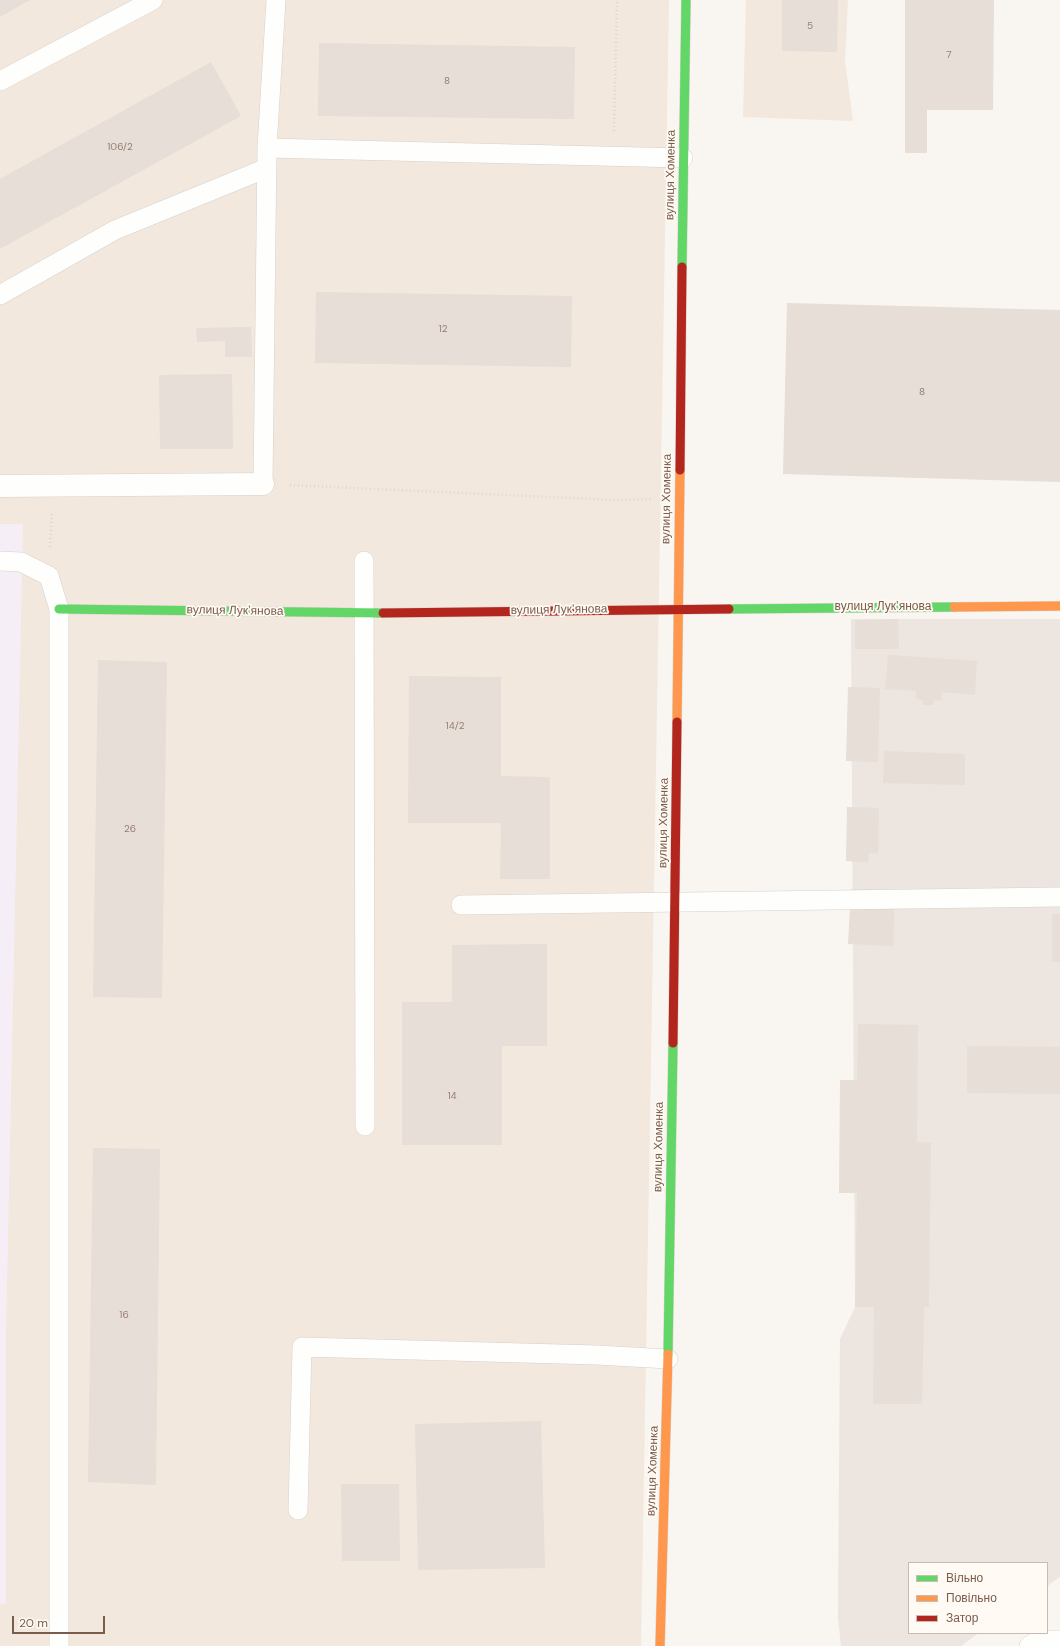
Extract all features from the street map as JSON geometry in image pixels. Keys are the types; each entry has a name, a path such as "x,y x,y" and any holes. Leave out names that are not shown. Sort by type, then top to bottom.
{"street":[{"name":"вулиця Хоменка","path":"660,1646 668,1359 675,902 682,158 686,0"},
{"path":"0,486 53,484 263,484"},
{"name":"вулиця Лукʼянова","path":"59,609 364,613 1060,606"}],"lane":[{"path":"0,81 153,0"},
{"path":"263,484 267,148 276,0"},
{"path":"267,148 682,158"},
{"path":"0,295 115,230 267,168"},
{"path":"0,561 21,562 49,576 59,609 59,1646"},
{"path":"364,561 365,1126"},
{"path":"461,905 1060,897"},
{"path":"298,1510 302,1347 597,1355 668,1359"},
{"path":"1030,1646 1039,1640 1060,1640"}],"path":[{"path":"614,157 617,0"},
{"path":"49,576 53,484"},
{"path":"263,484 613,500 679,499"}],"shaded area":[{"path":"0,0 669,0 641,1646 0,1646"},
{"path":"746,0 848,0 845,61 853,121 743,117"},
{"path":"0,524 23,524 6,1334 6,1604 0,1604"},
{"path":"851,619 1060,619 1060,1577 1048,1585 1048,1562 908,1562 908,1634 978,1634 961,1646 841,1646 838,1617 840,1339 855,1307"}],"building":[{"path":"0,0 30,0 0,17"},
{"path":"782,0 838,0 837,52 782,51"},
{"path":"905,0 994,0 993,110 927,110 927,153 905,153"},
{"path":"319,43 575,47 574,119 318,116"},
{"path":"211,62 241,116 0,249 0,179"},
{"path":"316,292 572,296 571,367 315,363"},
{"path":"787,303 1060,310 1060,482 783,474"},
{"path":"251,327 252,357 225,357 225,341 197,342 196,328"},
{"path":"232,374 233,449 160,449 159,375"},
{"path":"898,619 899,649 855,649 855,620"},
{"path":"888,655 977,661 975,695 942,692 941,701 934,700 933,705 923,705 923,700 916,699 916,691 885,689"},
{"path":"98,660 167,662 162,998 93,997"},
{"path":"409,676 501,677 501,776 550,777 550,879 500,879 501,823 408,823"},
{"path":"848,687 880,688 878,762 846,761"},
{"path":"884,751 965,754 965,785 883,783"},
{"path":"847,807 879,808 878,854 869,853 868,862 846,861"},
{"path":"851,889 895,890 893,946 848,944"},
{"path":"1052,914 1060,914 1060,962 1052,962"},
{"path":"547,944 547,1046 502,1046 502,1145 402,1145 402,1002 452,1002 452,945"},
{"path":"858,1024 918,1025 917,1142 931,1143 929,1307 924,1307 922,1404 873,1404 874,1307 855,1307 857,1193 839,1193 840,1080 857,1080"},
{"path":"967,1046 1060,1047 1060,1094 967,1093"},
{"path":"93,1148 160,1149 156,1485 88,1482"},
{"path":"541,1421 545,1568 418,1570 415,1424"},
{"path":"341,1484 399,1484 400,1561 342,1561"}],"traffic: fast":[{"path":"682,267 686,0"},
{"path":"729,609 954,607"},
{"path":"59,609 383,613"},
{"path":"668,1354 673,1043"}],"traffic: slow":[{"path":"677,722 680,470"},
{"path":"954,607 1060,606"},
{"path":"660,1646 668,1354"}],"traffic: jam":[{"path":"680,470 682,267"},
{"path":"383,613 729,609"},
{"path":"673,1043 677,722"}]}
